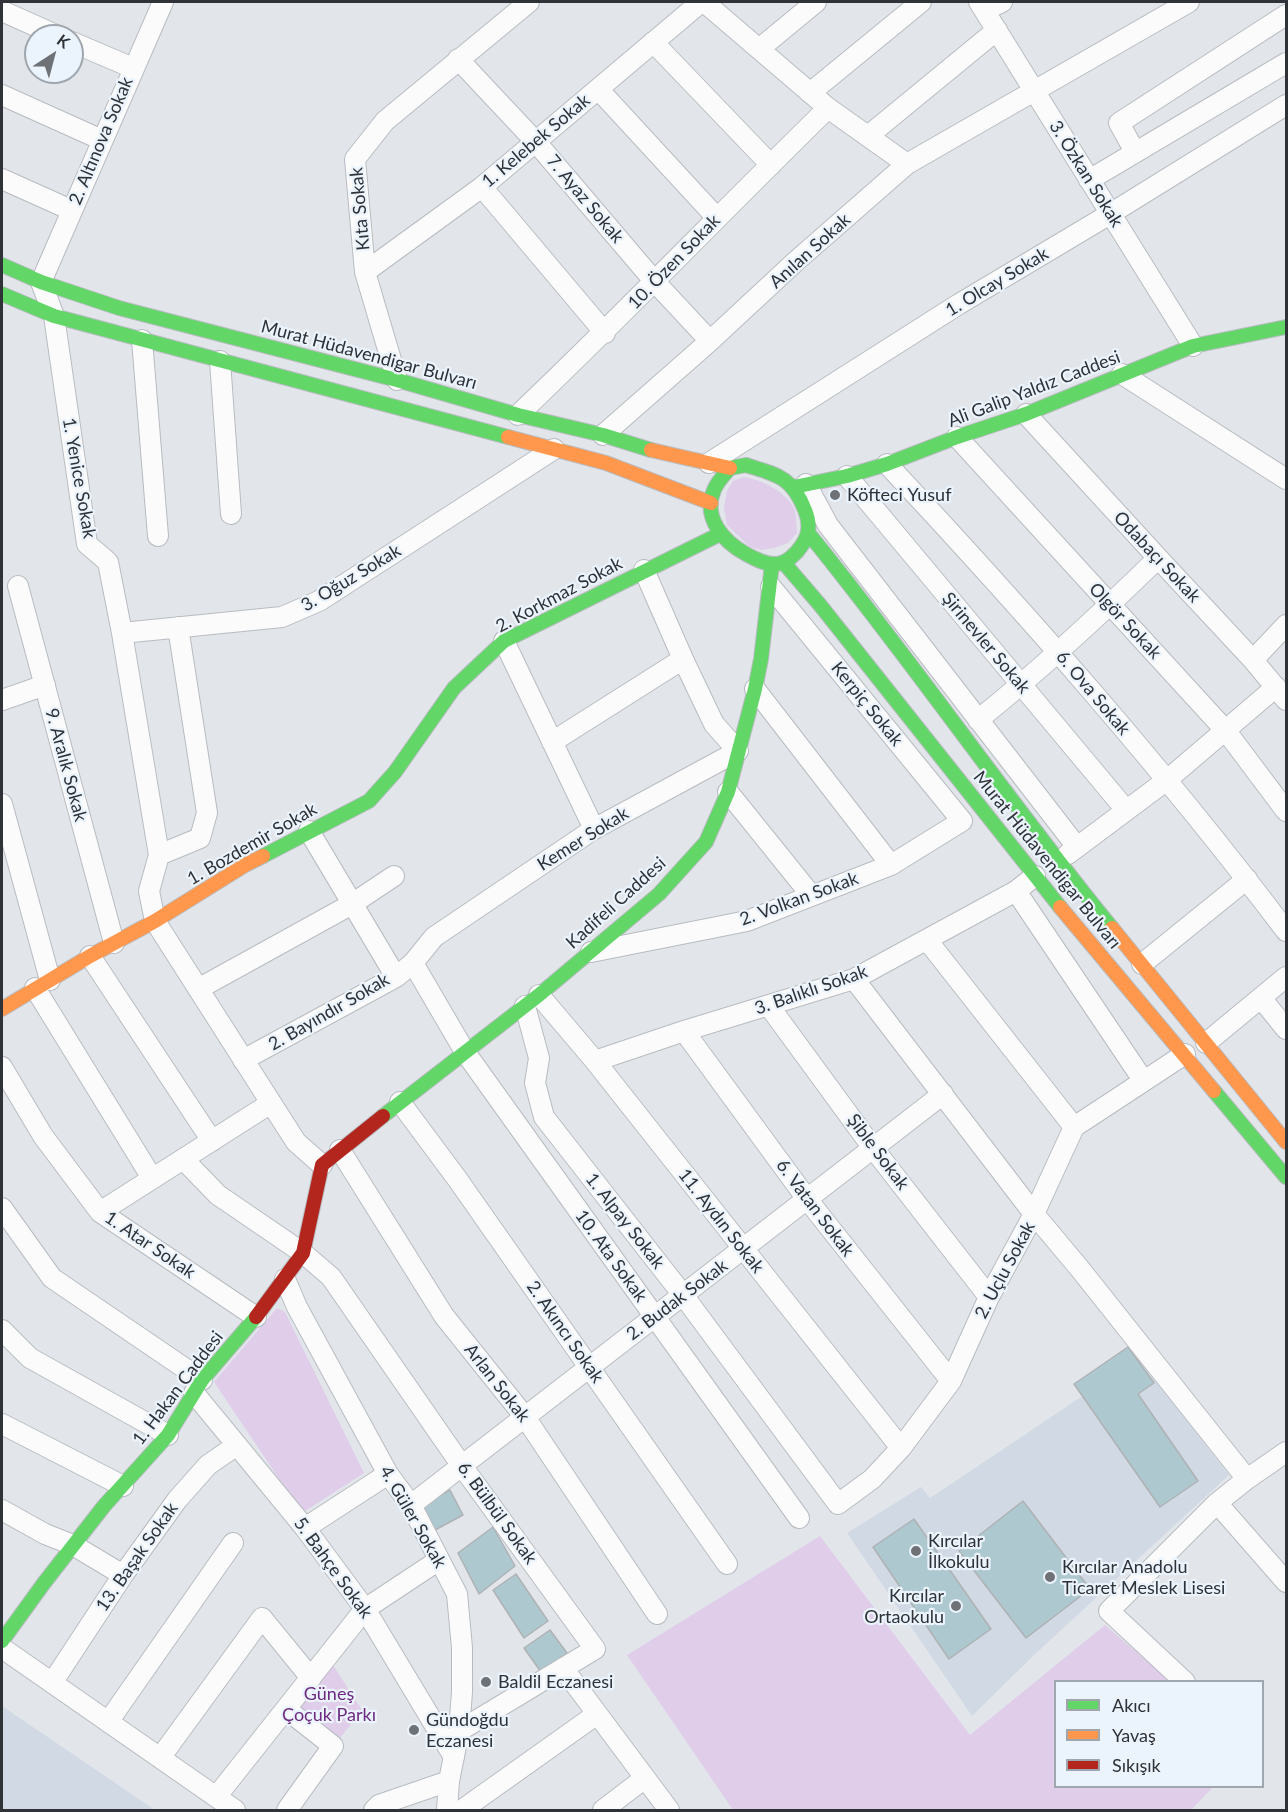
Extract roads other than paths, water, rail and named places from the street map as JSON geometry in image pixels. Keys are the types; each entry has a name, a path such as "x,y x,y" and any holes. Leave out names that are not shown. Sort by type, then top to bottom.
{"main road":[{"name":"Murat Hüdavendigar Bulvarı","path":"2,265 41,282 119,308 397,380 518,415 603,435 654,451 730,468"},
{"path":"2,294 54,316 606,463 711,503"},
{"name":"Ali Galip Yaldız Caddesi","path":"800,486 847,476 887,464 1026,414 1192,346 1287,327"},
{"path":"746,465 800,486 809,534 801,550 778,563 750,556 736,548 720,534 711,503 716,485 730,468 746,465"},
{"name":"2. Korkmaz Sokak","path":"369,801 395,772 454,688 504,641 720,534"},
{"name":"Murat Hüdavendigar Bulvarı","path":"809,534 848,582 1058,862 1287,1142"},
{"name":"Murat Hüdavendigar Bulvarı","path":"778,563 820,605 1035,876 1287,1177"},
{"name":"Kadifeli Caddesi","path":"322,1165 532,1001 659,894 706,842 728,792 755,689 771,586 778,563"},
{"name":"1. Bozdemir Sokak","path":"2,1007 155,921 245,865 369,801"},
{"name":"1. Hakan Caddesi","path":"2,1641 8,1618 168,1435 198,1387 256,1317 303,1253 322,1165"}],"street":[{"name":"2. Altınova Sokak","path":"41,282 163,2"},
{"name":"Kıta Sokak","path":"397,380 365,272 355,159 385,121 529,2"},
{"path":"702,2 828,108 907,164"},
{"name":"1. Kelebek Sokak","path":"365,272 482,187 702,2"},
{"path":"759,49 816,2"},
{"path":"810,93 921,2"},
{"name":"Anılan Sokak","path":"603,435 907,164 1190,2"},
{"name":"3. Özkan Sokak","path":"989,4 997,30 1192,346"},
{"path":"2,11 31,24"},
{"path":"1135,152 1119,123 1287,15"},
{"path":"868,136 997,30"},
{"path":"653,42 771,165"},
{"path":"84,47 133,68"},
{"name":"7. Ayaz Sokak","path":"458,59 536,141 655,282 710,341"},
{"path":"1089,180 1287,63"},
{"path":"598,89 717,218"},
{"path":"2,95 102,140"},
{"name":"1. Olcay Sokak","path":"710,463 959,304 1287,105"},
{"name":"10. Özen Sokak","path":"518,415 605,333 828,108"},
{"path":"2,179 71,210"},
{"path":"482,187 605,333"},
{"name":"1. Yenice Sokak","path":"41,282 54,316 87,544 108,562 159,855"},
{"path":"142,339 158,536"},
{"path":"220,361 231,514"},
{"path":"1122,374 1287,479"},
{"name":"Odabaçı Sokak","path":"1026,414 1253,660 1281,694"},
{"name":"Olgör Sokak","path":"957,437 1226,731 1287,811"},
{"name":"3. Oğuz Sokak","path":"122,633 282,617 319,601 554,449"},
{"name":"6. Ova Sokak","path":"887,464 1058,652 1167,780 1287,931"},
{"name":"Şirinevler Sokak","path":"847,476 1126,810"},
{"path":"800,486 1077,847"},
{"path":"978,720 1058,652 1158,558"},
{"path":"644,570 714,724 738,751"},
{"name":"9. Aralık Sokak","path":"18,586 114,943"},
{"name":"Kerpiç Sokak","path":"771,586 962,821"},
{"path":"1253,660 1287,625"},
{"path":"178,627 207,813 200,838 159,855 149,891 155,921 296,1142 322,1165"},
{"path":"504,641 594,829"},
{"path":"552,742 683,659"},
{"path":"2,700 45,685"},
{"path":"755,689 891,864"},
{"path":"1058,862 1167,780 1226,731 1281,694"},
{"name":"Kemer Sokak","path":"396,977 413,963 434,937 594,829 738,751"},
{"path":"728,792 812,895"},
{"path":"2,804 42,984 152,1178"},
{"name":"2. Volkan Sokak","path":"588,953 747,921 891,864 962,821"},
{"name":"2. Bayındır Sokak","path":"243,1060 396,977 309,831"},
{"path":"198,989 352,904 394,876"},
{"name":"3. Balıklı Sokak","path":"595,1061 854,979 1016,891 1035,876"},
{"path":"1142,964 1247,879"},
{"path":"1016,891 1143,1080"},
{"path":"927,940 1074,1127 1185,1054"},
{"path":"90,956 212,1141"},
{"name":"10. Ata Sokak","path":"413,963 465,1052 799,1518"},
{"path":"1206,1043 1287,977"},
{"path":"854,979 1035,1214 1247,1479"},
{"path":"1261,998 1287,1029"},
{"name":"11. Aydın Sokak","path":"532,1001 595,1061 901,1448"},
{"name":"1. Alpay Sokak","path":"532,1001 539,1058 535,1083 544,1117 683,1295 838,1504"},
{"name":"Şible Sokak","path":"769,1006 873,1148 989,1297"},
{"name":"6. Vatan Sokak","path":"684,1031 807,1199 951,1381"},
{"name":"1. Atar Sokak","path":"2,1067 43,1136 100,1212 256,1317"},
{"name":"2. Budak Sokak","path":"411,1505 943,1094"},
{"name":"2. Akıncı Sokak","path":"400,1102 458,1180 727,1564"},
{"path":"100,1212 271,1103"},
{"name":"2. Uçlu Sokak","path":"838,1504 872,1479 901,1448 951,1381 989,1297 1035,1214 1074,1127"},
{"name":"Arlan Sokak","path":"339,1150 444,1316 525,1417 657,1614"},
{"name":"6. Bülbül Sokak","path":"183,1159 218,1195 303,1253 331,1277 462,1466 595,1648 459,1731"},
{"name":"5. Bahçe Sokak","path":"2,1208 52,1278 198,1387 237,1445 305,1528 365,1609 454,1757"},
{"name":"4. Güler Sokak","path":"285,1279 297,1307 388,1474 411,1505 457,1594 462,1648 462,1692 459,1731 449,1781 447,1810"},
{"path":"2,1330 30,1359 168,1435"},
{"path":"2,1424 123,1485"},
{"name":"13. Başak Sokak","path":"52,1683 123,1575 177,1500 208,1465 237,1445"},
{"path":"1183,1680 1109,1611 1217,1503 1287,1452"},
{"path":"305,1528 388,1474"},
{"path":"1217,1503 1287,1582"},
{"path":"2,1510 45,1534 73,1545 123,1575"},
{"path":"108,1722 233,1543"},
{"path":"216,1797 365,1609 439,1560"},
{"path":"160,1758 262,1618 311,1678"},
{"path":"2,1648 235,1810"},
{"path":"563,1668 669,1810"},
{"path":"286,1709 333,1746 287,1810"},
{"path":"462,1810 597,1714"},
{"path":"603,1810 645,1778"},
{"path":"374,1810 379,1805 449,1781"}],"place":[{"name":"Köfteci Yusuf","path":"835,495"},
{"name":"Kırcılar İlkokulu","path":"916,1551"},
{"name":"Kırcılar Anadolu Ticaret Meslek Lisesi","path":"1050,1577"},
{"name":"Kırcılar Ortaokulu","path":"956,1606"},
{"name":"Baldil Eczanesi","path":"486,1682"},
{"name":"Gündoğdu Eczanesi","path":"414,1730"}],"park label":[{"name":"Güneş Çoçuk Parkı","path":"329,1704"}]}
